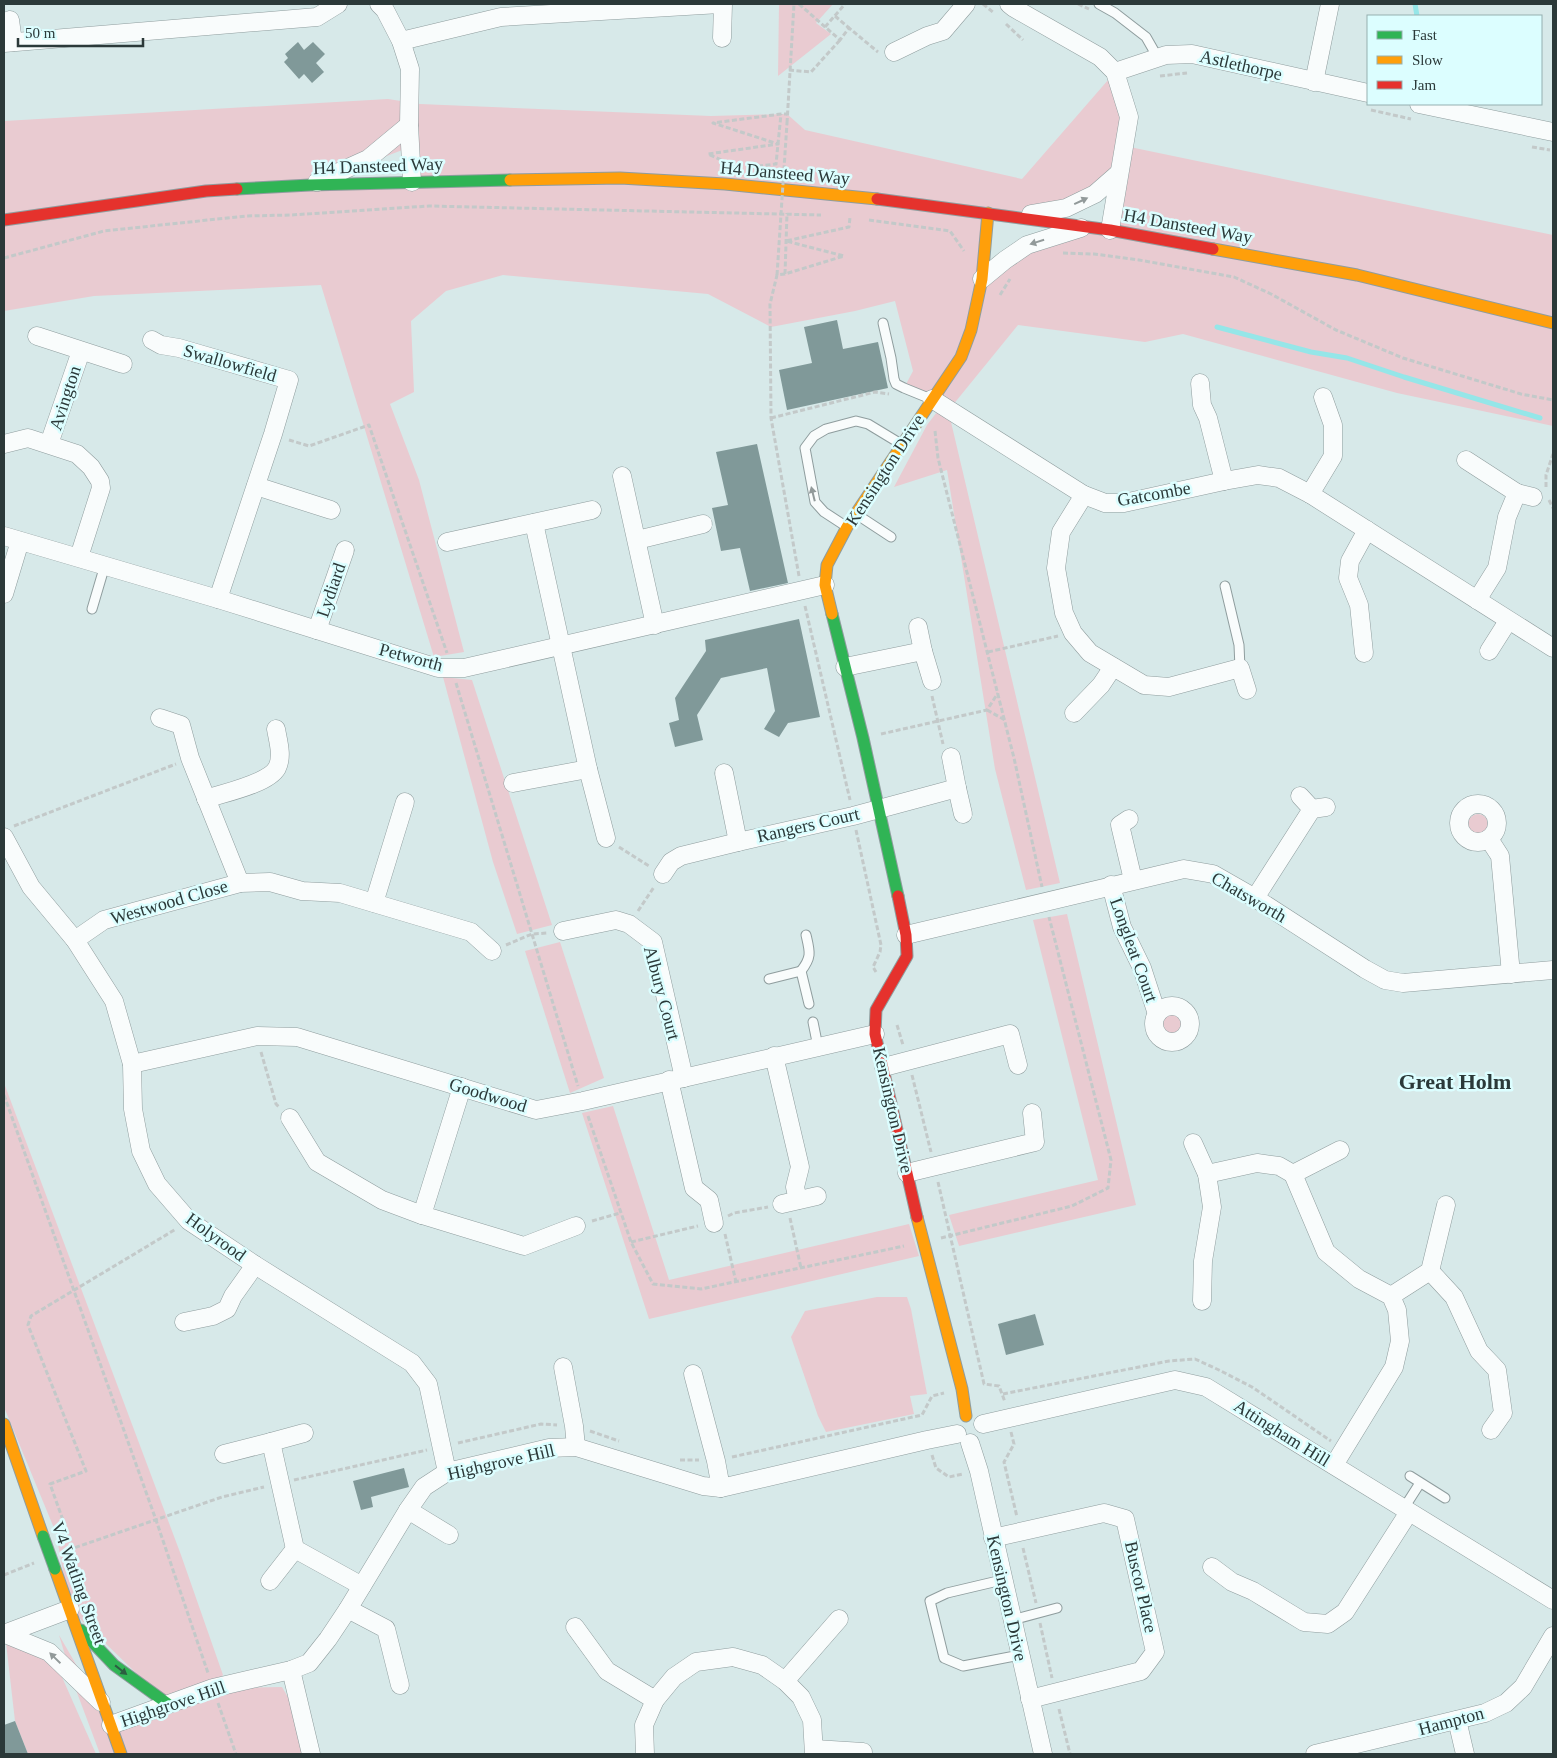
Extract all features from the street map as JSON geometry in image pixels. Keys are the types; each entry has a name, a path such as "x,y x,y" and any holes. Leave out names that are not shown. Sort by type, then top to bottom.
{"street":[{"path":"10,20 9,42 317,17 338,4"},
{"path":"378,4 385,10 401,41 410,69 409,125 412,182"},
{"path":"401,41 501,16 722,4 722,38"},
{"path":"894,52 927,36 943,31 966,4"},
{"path":"1009,4 1100,56 1115,72 1129,117 1110,230"},
{"path":"1314,82 1330,4"},
{"name":"Astlethorpe","path":"1115,72 1166,55 1192,54 1367,93"},
{"path":"1424,105 1553,132"},
{"path":"310,186 368,159 409,125"},
{"path":"1017,217 1066,208 1095,194 1119,173"},
{"name":"H4 Dansteed Way","path":"4,220 206,191 412,182 620,178 725,184 857,197 1110,230 1357,275 1553,323"},
{"name":"Kensington Drive","path":"966,1416 962,1389 923,1242 875,1034 876,1010 907,956 906,935 863,738 826,585 827,565 847,527 961,357 971,330 982,279 988,213"},
{"path":"982,279 1027,245 1084,227"},
{"name":"Avington","path":"37,336 123,364"},
{"name":"Swallowfield","path":"152,340 162,345 179,348 289,380 218,599"},
{"name":"Avington","path":"49,444 80,351"},
{"path":"1200,383 1202,405 1208,418 1224,481"},
{"path":"1310,494 1333,456 1333,425 1323,397"},
{"name":"Gatcombe","path":"932,399 1084,495 1105,503 1124,503 1258,475 1279,478 1310,494 1553,648"},
{"name":"Avington","path":"4,444 28,438 77,454 91,467 100,481 101,488 79,557"},
{"path":"1466,460 1536,494 1507,517 1497,568 1477,600"},
{"path":"622,476 655,625"},
{"path":"256,486 331,510"},
{"path":"1084,495 1061,532 1056,568 1064,613 1073,633 1090,652 1144,685 1170,687 1240,668 1247,690"},
{"path":"447,542 592,510"},
{"path":"534,524 588,769 606,838"},
{"path":"637,540 703,524"},
{"path":"1364,653 1359,605 1348,578 1350,561 1367,530"},
{"path":"4,594 12,538"},
{"name":"Petworth","path":"12,538 218,599 438,668 464,668 826,585"},
{"name":"Lydiard","path":"318,630 345,550"},
{"path":"1489,651 1508,621"},
{"path":"918,627 932,681"},
{"path":"845,667 923,651"},
{"path":"1074,713 1101,685 1113,667"},
{"name":"Westwood Close","path":"160,718 182,725 190,758 240,883"},
{"path":"206,799 265,780 277,768 280,752 276,729"},
{"path":"951,757 963,814"},
{"path":"514,783 588,769"},
{"name":"Rangers Court","path":"724,773 738,842"},
{"path":"878,809 957,788"},
{"path":"1255,898 1319,808 1300,796"},
{"path":"374,902 405,802"},
{"name":"Rangers Court","path":"662,874 671,862 681,856 878,809"},
{"path":"1119,821 1133,880"},
{"name":"Holyrood","path":"7,832 32,887 74,940 114,1001 132,1064 133,1109 141,1151 156,1184 189,1221 255,1265 412,1363 428,1384 447,1472"},
{"path":"1489,839 1500,856 1510,974"},
{"name":"Chatsworth","path":"906,935 1184,868 1213,874 1255,898 1365,970 1385,980 1403,983 1553,970"},
{"name":"Westwood Close","path":"74,940 104,920 240,883 270,882 302,891 340,893 471,932 492,951"},
{"name":"Longleat Court","path":"1111,885 1122,927 1142,968 1157,1014"},
{"path":"564,931 616,920 630,924"},
{"name":"Albury Court","path":"630,924 653,942 694,1188 709,1200 718,1221"},
{"name":"Goodwood","path":"132,1064 257,1036 297,1037 536,1110 875,1034"},
{"path":"884,1067 1010,1034 1018,1064"},
{"path":"774,1056 800,1167 790,1202 817,1196"},
{"path":"422,1215 462,1087"},
{"path":"907,1173 1035,1142 1032,1113"},
{"path":"290,1118 317,1162 382,1200 422,1215 524,1246 576,1226"},
{"path":"1193,1143 1207,1174 1212,1207 1203,1261 1202,1301"},
{"path":"1293,1174 1340,1150"},
{"path":"1207,1174 1257,1163 1279,1166 1293,1174 1326,1252 1359,1279 1391,1296 1397,1310 1400,1341 1394,1367 1334,1465"},
{"path":"1391,1296 1430,1272 1446,1204"},
{"path":"184,1322 213,1316 227,1309 233,1296 255,1265"},
{"path":"1430,1272 1454,1297 1479,1351 1496,1370 1504,1413 1491,1430"},
{"path":"562,1367 574,1426 576,1447"},
{"path":"693,1374 716,1460 721,1488"},
{"name":"Attingham Hill","path":"983,1424 1175,1380 1206,1387 1553,1600"},
{"path":"966,1416 974,1416 983,1424 983,1433 978,1440 963,1439 957,1425 966,1416"},
{"name":"V4 Watling Street","path":"4,1424 121,1754"},
{"path":"224,1454 304,1433"},
{"name":"Kensington Drive","path":"963,1439 979,1471 1002,1580 1043,1754"},
{"name":"Highgrove Hill","path":"111,1725 213,1688 291,1670 309,1663 348,1609 424,1487 447,1472 550,1448 576,1447 703,1486 721,1488 927,1440 963,1439"},
{"path":"271,1442 295,1549 362,1586"},
{"path":"408,1510 449,1535"},
{"path":"1212,1567 1232,1582 1254,1591 1304,1622 1328,1624 1345,1612 1407,1510"},
{"name":"Buscot Place","path":"993,1538 1104,1513 1125,1519 1155,1652 1140,1671 1030,1700"},
{"path":"270,1580 295,1549"},
{"path":"348,1609 386,1628 400,1685"},
{"path":"5,1634 72,1616 114,1665 168,1704"},
{"path":"786,1681 839,1619"},
{"path":"575,1627 607,1671 655,1700"},
{"path":"5,1634 49,1652 103,1704"},
{"name":"Hampton","path":"1316,1754 1485,1713 1506,1703 1523,1687 1553,1636"},
{"path":"645,1754 644,1725 655,1700 674,1676 696,1662 733,1657 762,1664 786,1681 801,1697 812,1720 814,1752 863,1752"},
{"path":"291,1670 311,1754"},
{"path":"1457,1720 1465,1754"}],"lane":[{"path":"1099,4 1115,13 1146,37 1158,58"},
{"path":"883,323 896,384 932,399"},
{"path":"847,527 824,512 815,502 805,448 814,436 826,429 856,422 868,424 901,444"},
{"path":"856,513 891,537"},
{"path":"92,608 105,565"},
{"path":"1226,586 1238,644 1240,668"},
{"path":"769,979 801,971 807,963 810,954 806,935"},
{"path":"801,971 809,1004"},
{"path":"813,1022 818,1047"},
{"path":"1410,1476 1445,1498"},
{"path":"1407,1510 1420,1483"},
{"path":"1002,1580 947,1593 930,1601 944,1658 963,1666 1020,1655"},
{"path":"1012,1620 1057,1608"}],"path":[{"path":"794,4 776,275 770,304 771,418 802,591 881,945 874,967 877,975 891,983"},
{"path":"799,4 840,40"},
{"path":"825,27 845,4"},
{"path":"835,16 881,55 894,52"},
{"path":"789,70 811,72 849,28"},
{"path":"749,167 776,164 780,114"},
{"path":"778,144 714,123 787,114"},
{"path":"732,165 708,154 778,144"},
{"path":"5,256 104,231 246,216 429,206 787,213 823,216"},
{"path":"785,274 787,213"},
{"path":"841,217 858,219"},
{"path":"786,242 849,227 850,217"},
{"path":"867,220 950,231 967,254"},
{"path":"776,275 844,256 786,242"},
{"path":"1054,254 1094,254 1234,277 1271,294 1336,330 1403,358 1521,394 1553,400"},
{"path":"976,307 991,309 1010,278"},
{"path":"771,418 875,392 894,395"},
{"path":"273,434 309,446 370,425 452,668 583,1101 630,1242 653,1284 701,1289 923,1242 1072,1206 1108,1188 1111,1160 1045,902 1005,720 938,458 935,429"},
{"path":"1553,454 1546,475 1536,494 1553,508"},
{"path":"988,652 1073,633"},
{"path":"932,681 930,685 937,721 945,752 951,757"},
{"path":"987,710 998,692"},
{"path":"863,738 987,710 1005,720"},
{"path":"7,832 190,758"},
{"path":"606,838 662,874 630,924"},
{"path":"492,951 532,934 564,931"},
{"path":"897,1019 896,1025 908,1060 935,1166 949,1236 984,1384 998,1386 1003,1394 1014,1444 1004,1462 979,1471 950,1476 936,1468 922,1416"},
{"path":"257,1036 276,1104 290,1118"},
{"path":"4,1095 156,1520 236,1754"},
{"path":"630,1242 718,1221 734,1214 790,1202 788,1210 801,1268"},
{"path":"576,1226 620,1213"},
{"path":"74,1548 50,1484 86,1471 28,1325 31,1316 189,1221"},
{"path":"718,1221 736,1282"},
{"path":"1004,1462 1070,1754"},
{"path":"65,1552 156,1520"},
{"path":"4,1575 39,1562"}],"shaded area":[{"path":"779,4 833,4 816,23 831,34 778,76"},
{"path":"1115,72 1125,146 1553,235 1553,426 1397,393 1183,334 1145,342 1018,325 948,411 904,388 913,371 895,301 855,311 771,327 708,294 503,275 446,291 411,321 414,392 390,404 419,480 464,652 434,657 321,285 94,296 4,311 4,121 388,99 420,104 711,116 787,114 805,130 1022,179","holes":["410,147 412,182 312,185","1119,174 1110,230 1027,245 982,278 988,213 1066,208"]},
{"path":"937,412 951,422 1060,883 1026,890 995,769 947,470 894,487 927,425"},
{"path":"443,677 472,680 552,925 517,934 493,862"},
{"path":"1478,814 1485,817 1488,824 1485,831 1478,834 1471,831 1468,824 1471,817"},
{"path":"1067,914 1136,1205 959,1246 949,1215 1098,1180 1033,920"},
{"path":"560,942 604,1078 570,1093 525,951"},
{"path":"1172,1013 1182,1020 1183,1024 1176,1034 1172,1035 1162,1028 1161,1024 1168,1014"},
{"path":"4,1083 181,1555 223,1675 213,1688 282,1687 302,1721 311,1754 100,1754 73,1682 59,1635 111,1725 168,1704 70,1609 56,1533 4,1407"},
{"path":"613,1106 669,1280 909,1224 919,1256 649,1319 582,1113"},
{"path":"877,1297 907,1297 927,1394 910,1396 914,1414 826,1432 818,1416 791,1337 805,1311"},
{"path":"5,1634 58,1668 96,1754 28,1754 15,1721"}],"building":[{"path":"298,42 304,50 313,42 325,54 316,63 324,72 312,83 304,74 299,79 284,62 288,58 285,54"},
{"path":"837,320 843,349 878,342 888,388 787,410 779,370 812,363 804,327"},
{"path":"757,444 788,583 750,591 740,548 721,551 712,508 728,505 716,452"},
{"path":"799,619 820,717 788,723 779,737 764,729 775,711 767,668 721,678 697,715 703,740 675,747 669,723 679,720 675,698 706,651 705,640"},
{"path":"1035,1314 1044,1345 1006,1355 998,1324"},
{"path":"404,1468 409,1487 371,1497 373,1507 361,1510 353,1481"},
{"path":"15,1721 28,1754 4,1754 4,1725"}],"waterway":[{"path":"1415,4 1417,15"},
{"path":"1217,327 1311,352 1347,358 1540,418"}],"traffic: fast":[{"path":"237,189 310,185 510,180"},
{"path":"832,614 863,738 898,896"},
{"path":"43,1536 55,1569"},
{"path":"81,1630 114,1665 168,1704"}],"traffic: slow":[{"path":"510,180 620,178 725,184 877,199"},
{"path":"832,614 825,585 827,565 847,527 961,357 971,330 982,279 988,213"},
{"path":"1213,249 1357,275 1553,323"},
{"path":"917,1217 962,1389 966,1416"},
{"path":"4,1424 43,1536"},
{"path":"55,1569 121,1754"}],"traffic: jam":[{"path":"4,220 206,191 237,189"},
{"path":"877,199 1110,230 1213,249"},
{"path":"898,896 906,935 907,956 876,1010 875,1034 917,1217"}],"district":[{"name":"Great Holm","path":"1455,1081"}]}
